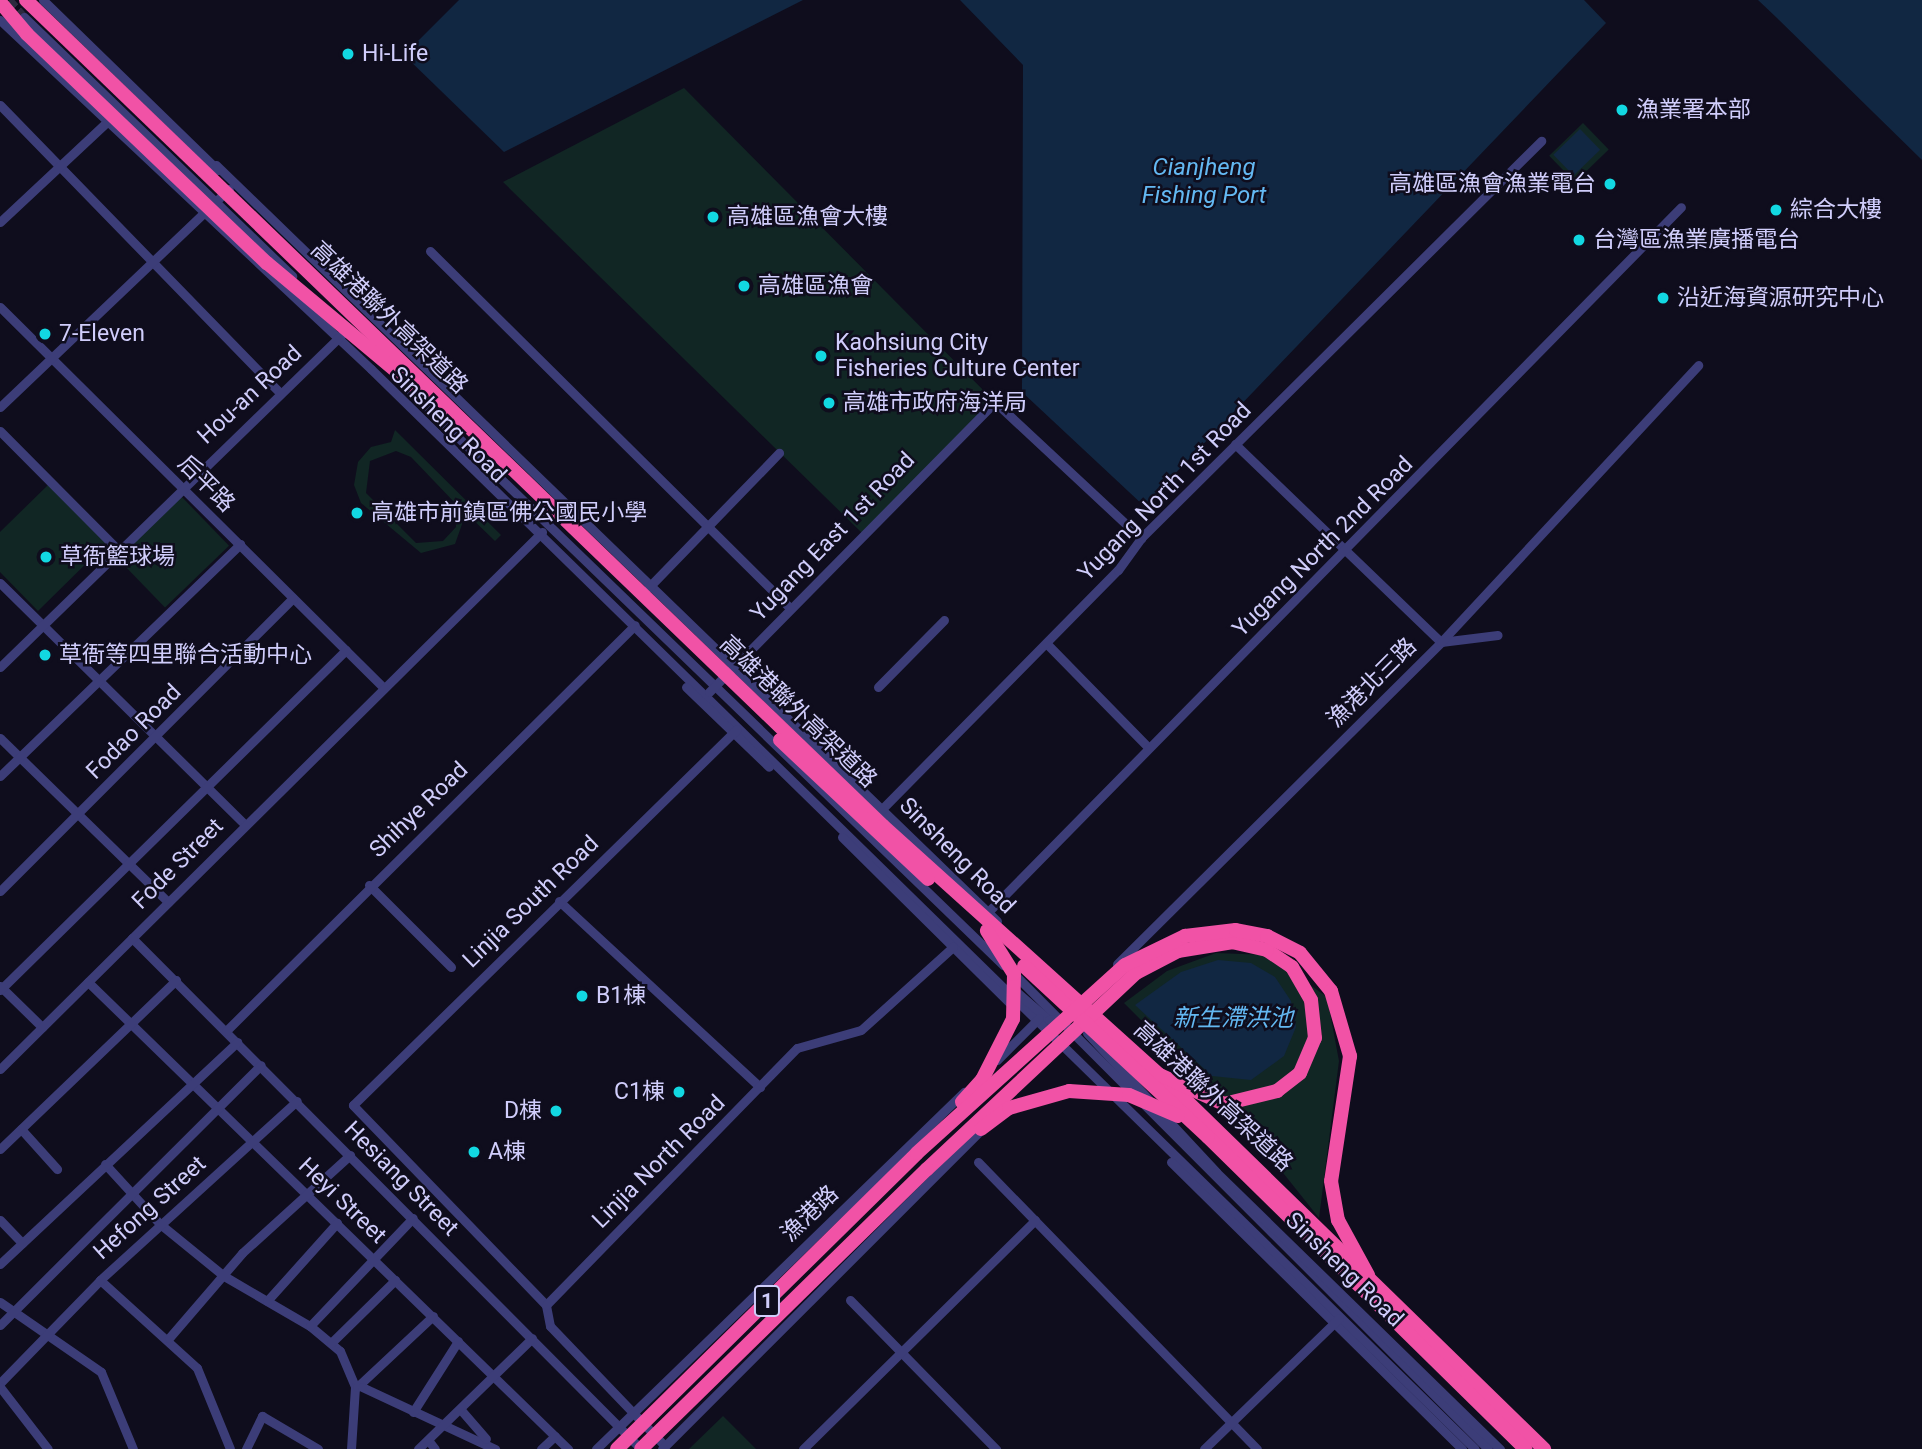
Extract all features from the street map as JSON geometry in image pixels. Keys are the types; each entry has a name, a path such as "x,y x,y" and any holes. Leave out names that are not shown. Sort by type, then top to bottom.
{"highway":[{"name":"高雄港聯外高架道路","path":"18,0 883,826 1160,1075 1544,1449"},
{"name":"高雄港聯外高架道路","path":"26,0 875,832 1208,1137 1526,1449"},
{"path":"41,0 364,315 436,400"},
{"path":"0,2 27,34 267,263 436,400"},
{"path":"917,1153 1125,965 1174,940 1214,930 1267,936 1300,953 1341,1011 1350,1056 1331,1181 1338,1220 1368,1275"},
{"path":"917,1153 982,1080 1013,1020 1014,974 987,932"},
{"path":"927,1169 1136,973 1189,948 1233,942 1267,950 1292,967 1311,1000 1315,1038 1300,1073 1277,1091 1224,1104 1160,1075"},
{"path":"927,1169 1009,1108 1069,1091 1129,1095 1208,1137"},
{"name":"1","path":"617,1449 917,1153"},
{"name":"1","path":"641,1449 927,1169"}],"street":[{"name":"Sinsheng Road","path":"41,0 236,183 649,587 989,911 1080,1032 1216,1172 1462,1449"},
{"path":"0,9 2,27"},
{"name":"Sinsheng Road","path":"23,17 214,203 231,215 642,619 956,945 1037,1021 1061,1050 1488,1449"},
{"name":"Sinsheng Road","path":"2,27 108,121 736,730 854,837 1051,1007 1066,1015"},
{"path":"0,105 155,258 280,393"},
{"path":"2,216 61,167 108,121"},
{"name":"Yugang North 1st Road","path":"854,837 1047,644 1141,538 1541,141"},
{"name":"Sinsheng Road","path":"216,165 231,215"},
{"path":"0,407 236,183"},
{"name":"Yugang North 2nd Road","path":"989,911 1148,747 1348,550 1681,207"},
{"path":"430,251 790,608"},
{"name":"后平路","path":"0,309 384,688"},
{"name":"Hou-an Road","path":"0,667 181,486 347,330"},
{"name":"漁港北三路","path":"1066,1015 1440,642 1698,365"},
{"name":"Yugang East 1st Road","path":"703,698 995,402 1141,538"},
{"path":"0,431 117,550"},
{"path":"1235,444 1348,550 1440,642 1498,635"},
{"path":"649,587 779,453"},
{"name":"Fode Street","path":"0,1069 244,824 538,537 547,525"},
{"path":"0,776 240,544"},
{"path":"0,583 244,824"},
{"name":"Fodao Road","path":"0,891 293,598"},
{"name":"Shihye Road","path":"226,1031 369,885 642,619"},
{"path":"878,687 944,620"},
{"path":"1047,644 1148,747"},
{"path":"42,1027 1,988 346,650"},
{"name":"Linjia South Road","path":"546,1305 353,1105 736,730"},
{"path":"0,738 168,902"},
{"path":"369,885 451,967"},
{"path":"559,901 760,1087"},
{"name":"Hesiang Street","path":"132,938 641,1449"},
{"name":"Sinsheng Road","path":"956,945 1037,1021"},
{"name":"Linjia North Road","path":"546,1305 797,1048 861,1030 956,945"},
{"path":"0,1149 176,980"},
{"name":"Heyi Street","path":"88,982 129,1025 568,1449"},
{"name":"漁港路","path":"596,1449 1051,1007"},
{"name":"Sinsheng Road","path":"1037,1021 1066,1015"},
{"path":"546,1305 550,1326 663,1447 1080,1032"},
{"path":"0,1264 237,1042"},
{"path":"0,1325 261,1065"},
{"name":"Hefong Street","path":"230,1449 214,1397 169,1338 100,1280 297,1101"},
{"path":"21,1129 57,1169"},
{"path":"169,1338 224,1276 350,1155"},
{"path":"978,1162 1257,1449"},
{"path":"105,1164 160,1224 224,1276 310,1326 331,1343 358,1387 444,1426 488,1440"},
{"path":"310,1326 413,1218"},
{"path":"0,1220 22,1243"},
{"path":"803,1449 1035,1220"},
{"path":"267,1301 337,1223"},
{"path":"48,1449 0,1385 100,1280"},
{"path":"331,1343 395,1280"},
{"path":"850,1300 996,1449"},
{"path":"0,1302 48,1332 101,1372 133,1449"},
{"name":"Sinsheng Road","path":"1344,1314 1475,1449"},
{"name":"Sinsheng Road","path":"1344,1314 1500,1449"},
{"path":"1205,1449 1344,1314"},
{"path":"351,1449 358,1387 433,1317"},
{"path":"418,1449 532,1338"},
{"path":"413,1412 458,1340"},
{"path":"461,1410 495,1449"},
{"path":"246,1449 262,1416 318,1449"},
{"path":"541,1449 555,1436"},
{"path":"429,1440 435,1449"}],"green space":[{"path":"684,88 995,402 863,534 503,182"},
{"path":"1583,123 1609,150 1575,182 1549,156"},
{"path":"395,430 501,535 495,541 466,513 455,544 421,553 361,503 354,485 358,462 371,447 391,442","holes":["396,451 411,457 455,503 456,527 443,541 416,543 366,493 370,461"]},
{"name":"草衙籃球場","path":"50,483 108,542 38,611 0,572 0,532"},
{"path":"179,494 229,546 165,608 115,556"},
{"path":"1216,953 1268,955 1327,997 1339,1061 1319,1218 1240,1119 1124,1003 1167,971"},
{"path":"723,1416 756,1449 689,1449"}],"water":[{"path":"459,0 803,0 504,152 404,55"},
{"name":"Cianjheng Fishing Port","path":"960,0 1584,0 1606,23 1144,506 1022,392 1023,65"},
{"path":"1758,0 1922,0 1922,160 1777,18"},
{"path":"1580,129 1600,150 1574,176 1553,155"},
{"name":"新生滯洪池","path":"1218,960 1251,963 1275,977 1291,1001 1296,1027 1284,1056 1251,1080 1212,1076 1135,1005 1181,972"}],"tunnel":[{"path":"9,0 24,17"}],"place":[{"name":"Hi-Life","path":"348,54"},
{"name":"漁業署本部","path":"1622,110"},
{"name":"高雄區漁會漁業電台","path":"1610,184"},
{"name":"綜合大樓","path":"1776,210"},
{"name":"高雄區漁會大樓","path":"713,217"},
{"name":"台灣區漁業廣播電台","path":"1579,240"},
{"name":"高雄區漁會","path":"744,286"},
{"name":"沿近海資源研究中心","path":"1663,298"},
{"name":"7-Eleven","path":"45,334"},
{"name":"Kaohsiung City Fisheries Culture Center","path":"821,356"},
{"name":"高雄市政府海洋局","path":"829,403"},
{"name":"高雄市前鎮區佛公國民小學","path":"357,513"},
{"name":"草衙籃球場","path":"46,557"},
{"name":"草衙等四里聯合活動中心","path":"45,655"},
{"name":"B1棟","path":"582,996"},
{"name":"C1棟","path":"679,1092"},
{"name":"D棟","path":"556,1111"},
{"name":"A棟","path":"474,1152"}]}
